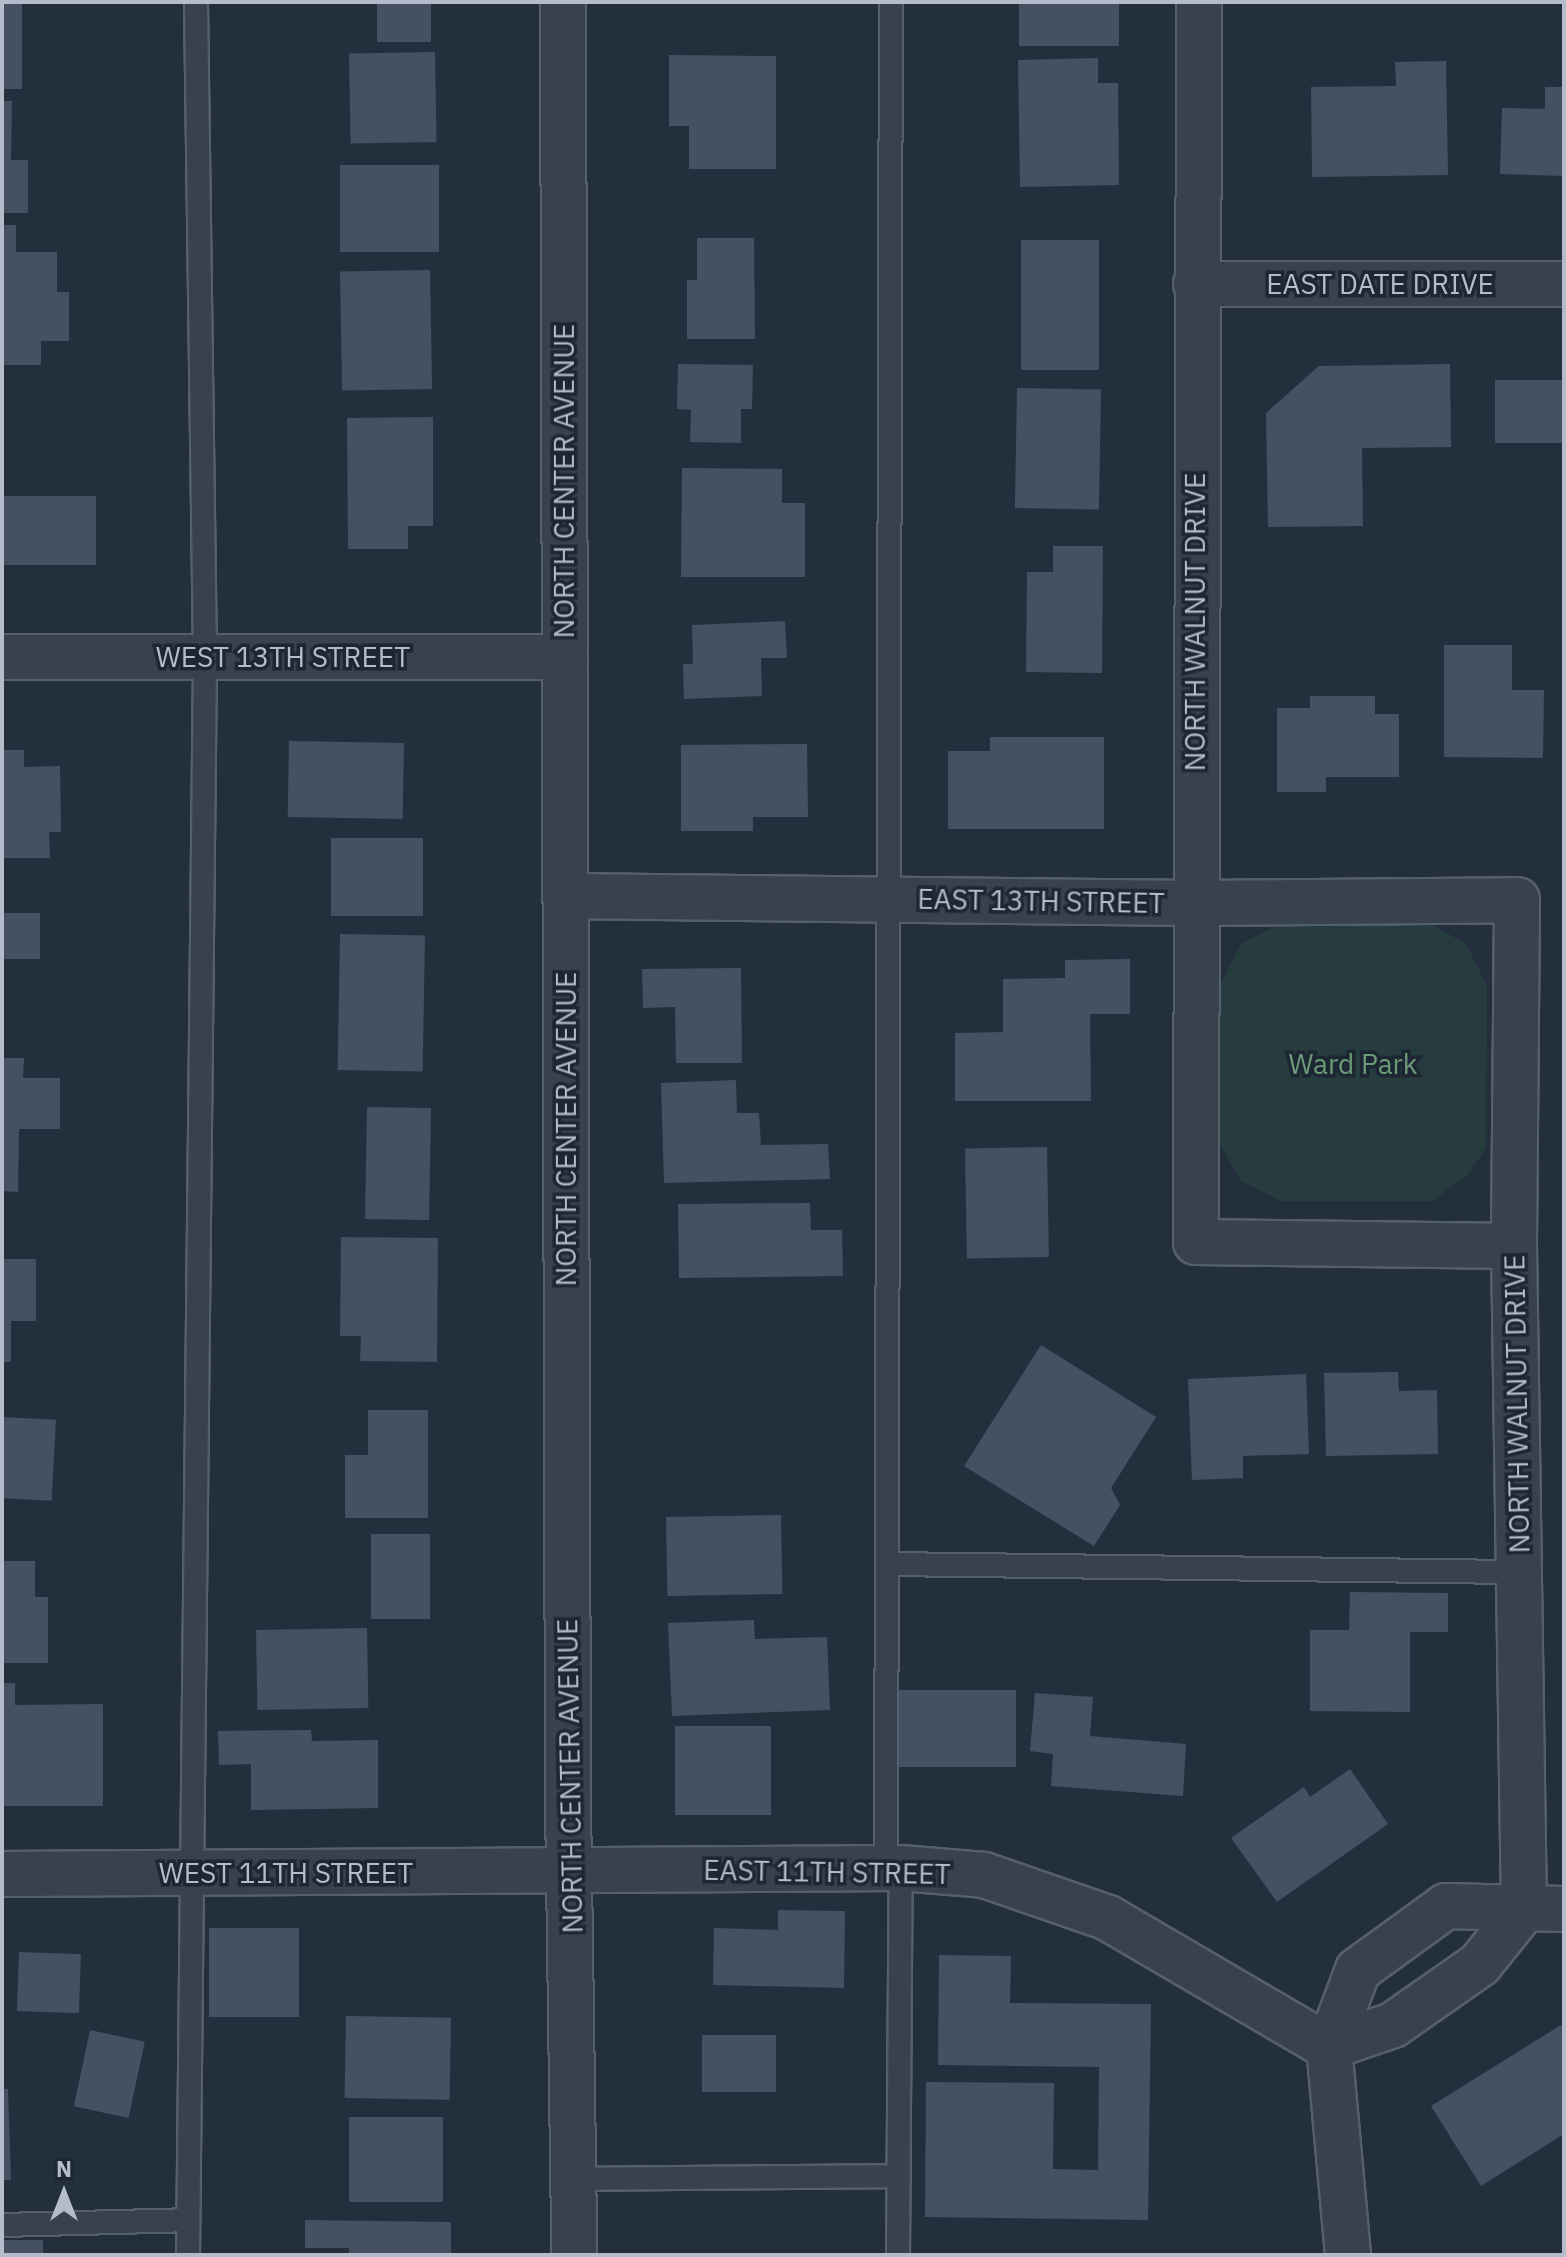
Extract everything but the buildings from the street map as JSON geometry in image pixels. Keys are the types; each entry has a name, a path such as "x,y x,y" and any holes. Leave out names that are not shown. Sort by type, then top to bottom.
{"street":[{"name":"NORTH CENTER AVENUE","path":"563,2 574,2255"},
{"name":"NORTH WALNUT DRIVE","path":"1199,2 1196,1242 1514,1246"},
{"name":"EAST DATE DRIVE","path":"1196,284 1564,284"},
{"name":"WEST 13TH STREET","path":"2,657 564,657"},
{"name":"EAST 13TH STREET","path":"565,896 1195,903 1517,900"},
{"name":"NORTH WALNUT DRIVE","path":"1517,900 1514,1246 1519,1572 1544,1909"},
{"name":"EAST 11TH STREET","path":"571,1871 894,1868 984,1875 1108,1918 1329,2047"},
{"name":"WEST 11TH STREET","path":"2,1874 571,1871"},
{"path":"1348,2255 1329,2047 1358,1970 1446,1906 1544,1909"},
{"path":"1329,2047 1393,2025 1480,1964 1544,1909"}],"lane":[{"path":"188,2255 205,657 196,2"},
{"path":"891,2 887,1564 898,2255"},
{"path":"887,1564 1519,1572"},
{"path":"573,2179 899,2176"},
{"path":"2,2225 188,2220"}],"green space":[{"name":"Ward Park","path":"1421,918 1466,944 1487,986 1486,1148 1466,1177 1431,1201 1281,1201 1241,1181 1218,1141 1220,985 1241,944 1290,919"}]}
